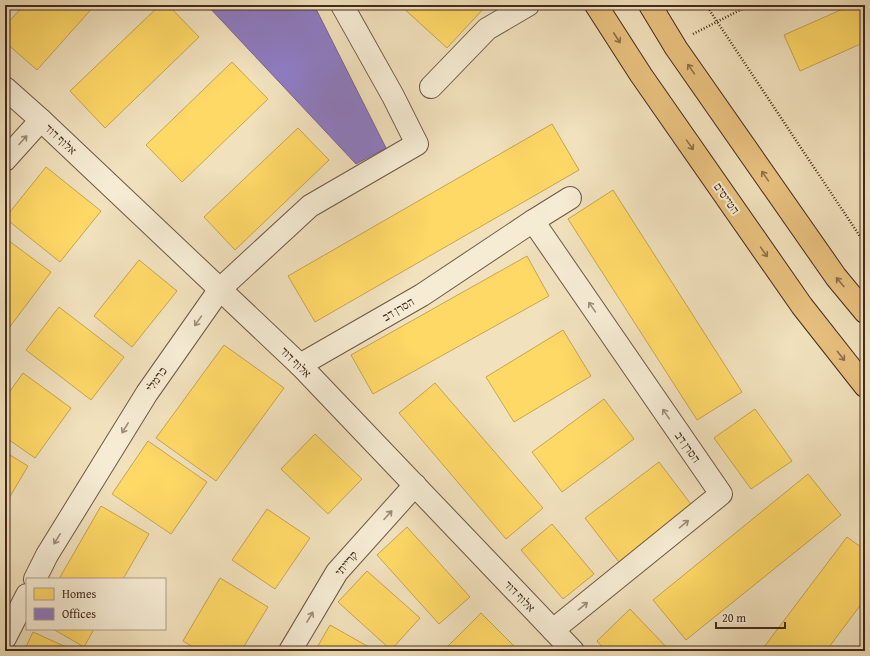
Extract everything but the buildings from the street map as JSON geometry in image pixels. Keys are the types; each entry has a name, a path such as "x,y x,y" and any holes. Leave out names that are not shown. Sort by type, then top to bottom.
{"main road":[{"name":"הטייסים","path":"596,5 641,75 802,306 865,386"},
{"path":"650,5 674,44 836,277 865,312"}],"street":[{"name":"כרמלי","path":"36,578 47,555 147,393 220,289 310,206 417,144 393,96 342,5"},
{"path":"431,87 487,29 520,7"},
{"name":"אלוף דוד","path":"5,88 41,120 300,365 571,650"},
{"path":"5,160 41,120"},
{"name":"הסרן דב","path":"300,365 422,295 570,198"},
{"name":"הסרן דב","path":"533,221 721,494 553,630"},
{"name":"קרייתי","path":"290,651 337,572 414,485"},
{"path":"5,638 26,597"}],"path":[{"path":"706,5 865,244"},
{"path":"674,44 750,5"}]}
